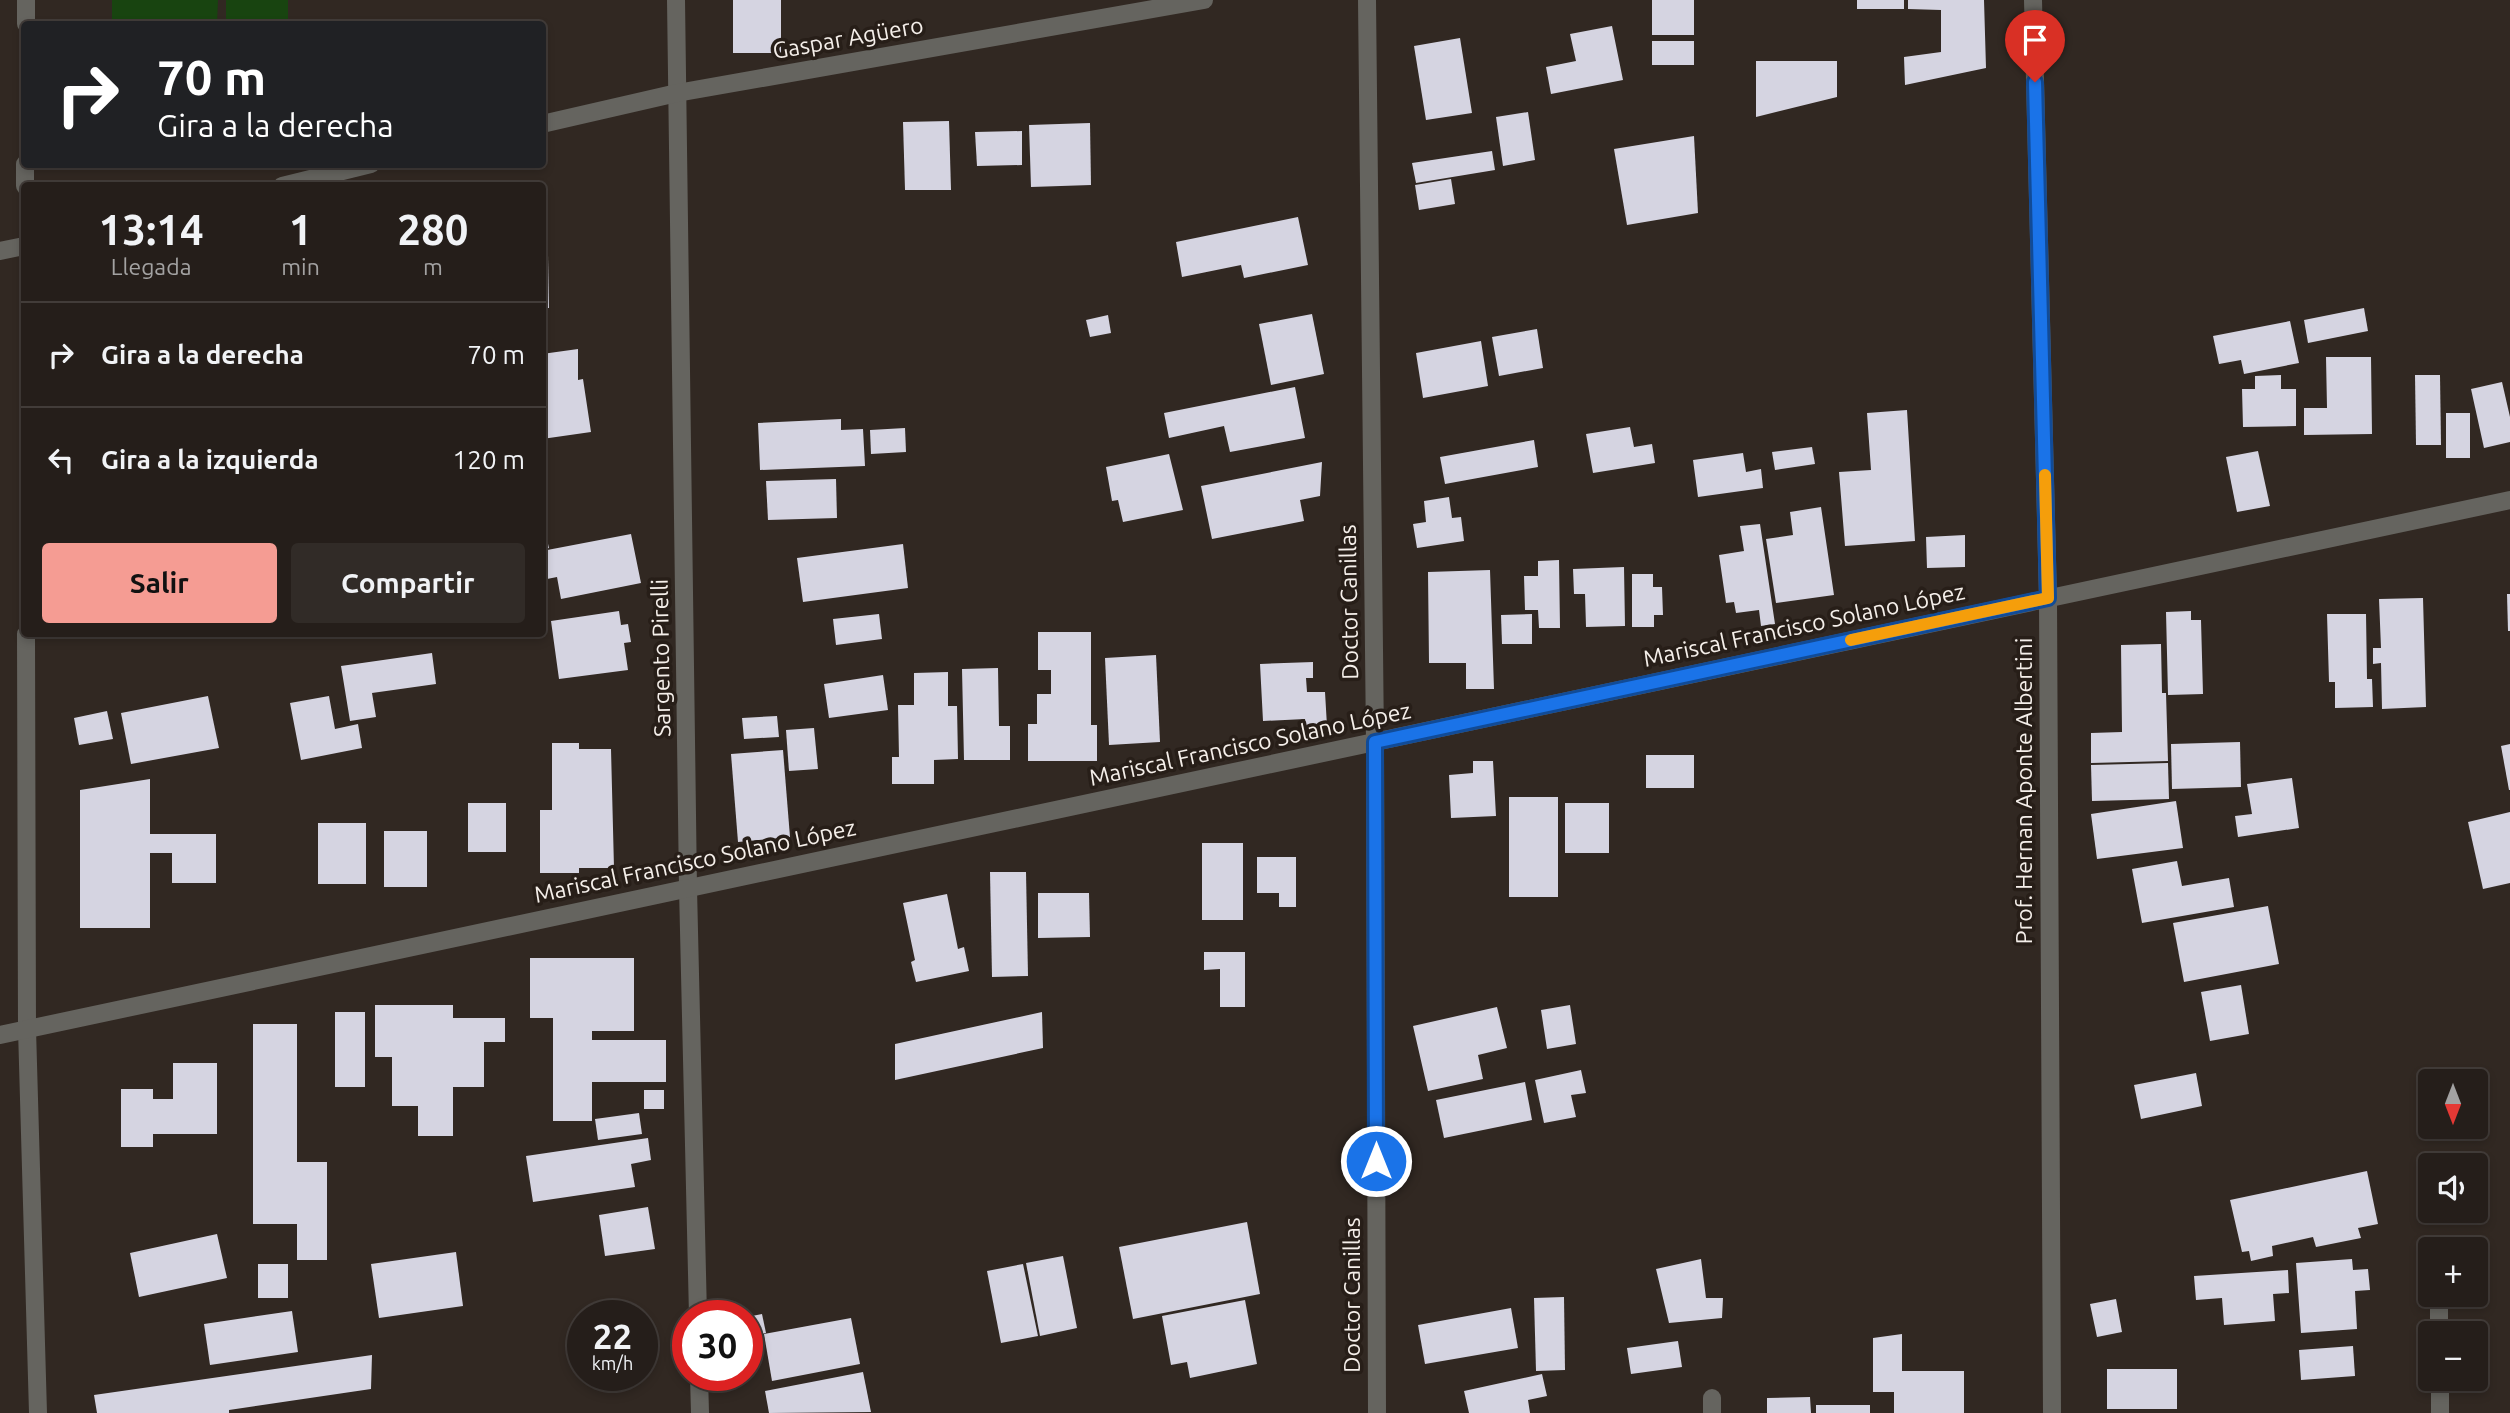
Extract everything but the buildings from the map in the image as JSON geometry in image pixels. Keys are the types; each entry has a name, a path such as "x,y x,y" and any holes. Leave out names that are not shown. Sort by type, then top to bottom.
{"street":[{"path":"26,0 26,21"},
{"name":"Sargento Pirelli","path":"676,0 688,888 698,1300"},
{"name":"Gaspar Agüero","path":"546,123 677,93 1204,0"},
{"name":"Doctor Canillas","path":"1367,0 1375,742 1377,1413"},
{"name":"Prof. Hernan Aponte Albertini","path":"2033,0 2048,598 2052,1413"},
{"path":"298,182 355,168"},
{"path":"0,251 21,247"},
{"name":"Mariscal Francisco Solano López","path":"0,1035 2510,500"},
{"path":"26,637 27,1029 38,1413"},
{"path":"2439,1308 2439,1321"},
{"path":"699,1391 700,1413"},
{"path":"2440,1391 2440,1413"}],"green space":[{"path":"112,0 218,0 217,21 112,21"},
{"path":"226,0 288,0 288,21 226,21"}],"slow traffic":[{"path":"1851,640 2048,598 2045,475"}],"route":[{"path":"1376,1161 1375,742 2048,598 2035,82"}]}
